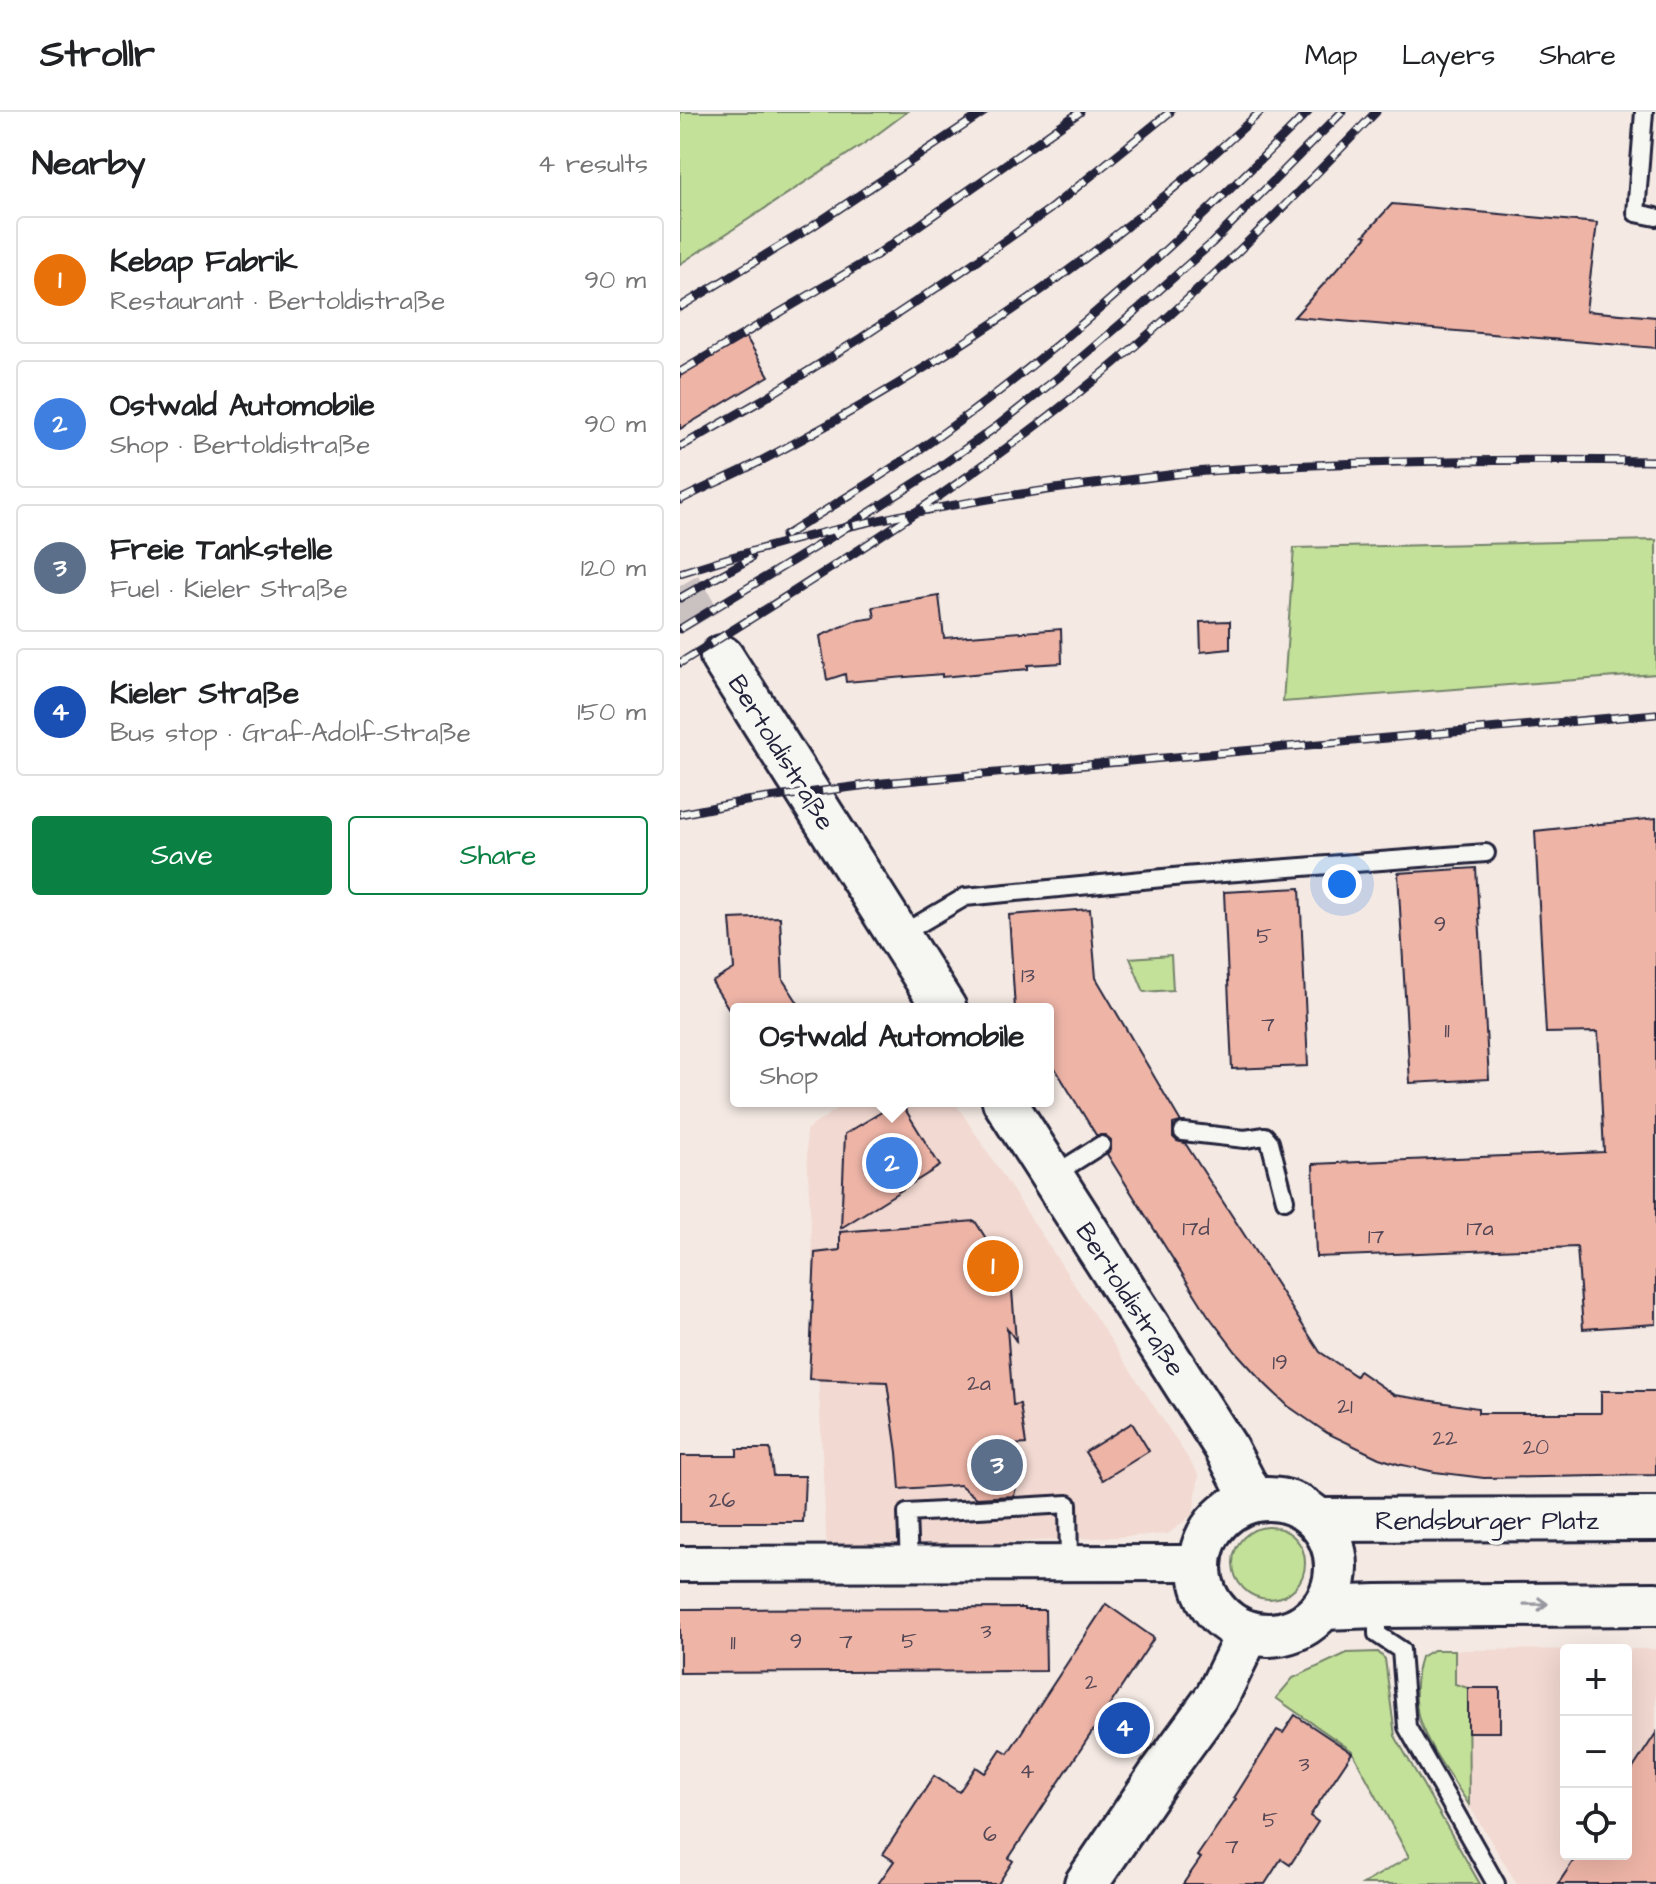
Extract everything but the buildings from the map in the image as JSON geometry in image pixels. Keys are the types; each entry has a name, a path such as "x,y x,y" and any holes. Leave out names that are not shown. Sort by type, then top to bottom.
{"street":[{"name":"Bertoldistraße","path":"722,657 941,1003"},
{"name":"Bertoldistraße","path":"1008,1107 1226,1448 1253,1500"},
{"path":"1272,1498 1297,1505 1318,1520 1332,1541 1337,1564 1333,1587 1323,1608 1298,1628 1266,1635 1248,1633 1232,1625 1215,1610 1203,1588 1200,1563 1207,1537 1223,1515 1253,1500 1272,1498"},
{"name":"Rendsburger Platz","path":"1318,1520 1656,1519"},
{"path":"680,1564 1200,1563"},
{"path":"1323,1608 1656,1604"},
{"path":"1086,1884 1217,1697 1248,1633"}],"lane":[{"path":"1644,112 1636,213 1656,217"},
{"path":"899,936 965,897 1123,881 1486,853"},
{"path":"1183,1132 1245,1139 1265,1136 1270,1142 1285,1200"},
{"path":"1052,1176 1101,1145"},
{"path":"909,1565 907,1513 1068,1504 1069,1563"},
{"path":"1377,1606 1377,1634 1401,1650 1407,1727 1496,1884"}],"shaded area":[{"path":"840,1107 958,1107 1199,1475 1193,1514 1168,1534 827,1552 806,1130"},
{"path":"1560,1649 1560,1860 1632,1860 1632,1649 1656,1649 1656,1884 1517,1884 1469,1805 1468,1689 1455,1684 1455,1650"}],"green space":[{"path":"680,112 907,112 871,139 680,264"},
{"path":"1656,540 1656,674 1283,702 1294,548"},
{"path":"1171,955 1173,990 1144,992 1130,958"},
{"path":"1276,1527 1295,1537 1303,1549 1303,1577 1295,1589 1283,1597 1262,1599 1243,1589 1235,1577 1233,1556 1243,1537 1255,1529"},
{"path":"1433,1650 1455,1650 1455,1684 1468,1688 1469,1805 1434,1752 1417,1712 1419,1664 1421,1657"},
{"path":"1378,1652 1385,1659 1395,1736 1480,1884 1363,1884 1409,1857 1352,1751 1276,1698 1293,1678 1347,1653"}],"tunnel":[{"path":"680,586 722,657"}],"railway":[{"path":"680,307 810,228 984,112"},
{"path":"680,372 875,256 1080,112"},
{"path":"680,447 762,400 962,271 1050,209 1170,112"},
{"path":"680,500 824,427 956,348 1083,260 1144,213 1260,112"},
{"path":"784,536 913,454 1069,335 1167,249 1308,112"},
{"path":"680,629 825,541 996,427 1060,376 1212,243 1342,112"},
{"path":"680,663 932,501 1076,395 1231,258 1376,112"},
{"path":"680,573 787,542 896,516 1007,496 1174,474 1376,462 1656,461"},
{"path":"680,598 751,558"},
{"path":"680,814 746,801 883,783 1656,714"}],"place":[{"name":"Ostwald Automobile","path":"892,1163"},
{"name":"Kebap Fabrik","path":"993,1266"},
{"name":"Freie Tankstelle","path":"997,1465"},
{"name":"Kieler Straße","path":"1124,1728"}]}
